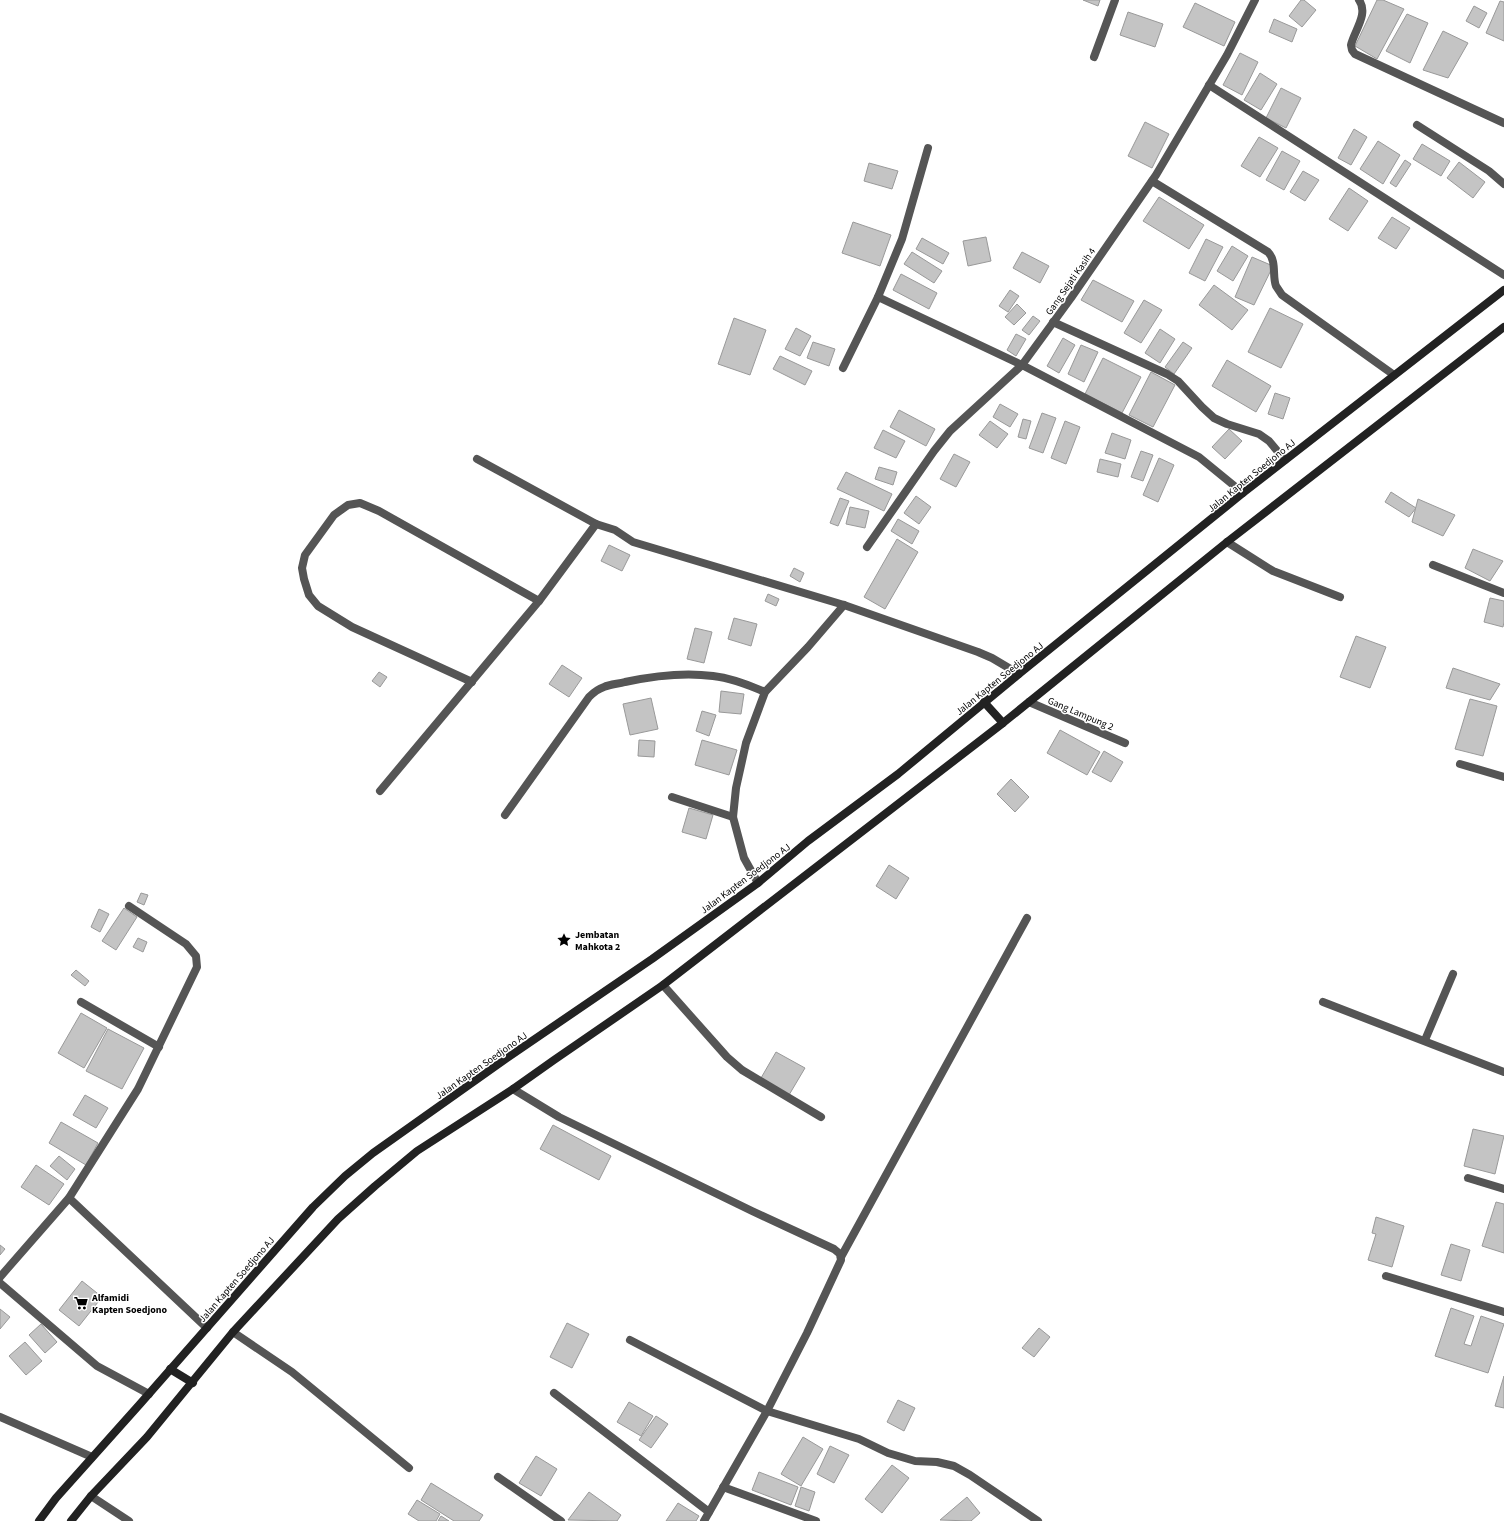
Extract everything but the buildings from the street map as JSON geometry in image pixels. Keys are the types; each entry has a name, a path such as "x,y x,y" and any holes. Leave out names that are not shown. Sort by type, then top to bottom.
{"main road":[{"name":"Jalan Kapten Soedjono AJ","path":"38,1521 92,1456 207,1328 312,1207 372,1153 507,1058 652,959 758,883 808,841 898,774 984,702 1243,493 1504,290"},
{"path":"70,1521 91,1496 147,1437 193,1383 233,1332 338,1219 375,1186 418,1151 513,1089 663,985 1003,723 1227,542 1504,327"},
{"path":"984,702 1003,723"},
{"path":"170,1369 193,1383"}],"street":[{"path":"1094,57 1115,0"},
{"name":"Gang Sejati Kasih 4","path":"867,548 934,451 950,431 1022,365 1053,322 1152,181 1210,85 1255,0"},
{"path":"1360,0 1363,8 1363,14 1351,45 1355,54 1504,123"},
{"path":"1210,85 1504,275"},
{"path":"1417,126 1488,171 1504,184"},
{"path":"843,368 878,297 902,239 928,148"},
{"path":"1152,181 1268,252 1273,262 1276,286 1282,295 1394,375"},
{"path":"878,297 1022,365 1199,457 1243,493"},
{"path":"1053,322 1167,374 1178,381 1214,418 1227,424 1259,434 1269,441 1285,460"},
{"path":"477,459 596,524 616,530 633,542 844,605 978,652 992,658 1019,674"},
{"path":"472,682 352,627 318,606 309,595 302,568 305,555 334,515 348,505 360,503 379,511 539,601"},
{"path":"380,791 539,601 596,524"},
{"path":"1227,542 1273,571 1340,597"},
{"path":"1433,565 1504,593"},
{"path":"758,883 744,858 733,817 736,788 746,742 765,692 808,647 844,605"},
{"path":"505,815 588,697 605,686 668,675 691,675 713,676 731,680 765,692"},
{"name":"Gang Lampung 2","path":"1029,702 1125,743"},
{"path":"1460,764 1504,777"},
{"path":"672,797 733,817"},
{"path":"0,1277 69,1198 138,1089 197,967 198,962 192,950 186,944 129,906"},
{"path":"704,1521 767,1411 807,1333 841,1260 841,1257 1026,918"},
{"path":"1425,1040 1453,974"},
{"path":"663,985 727,1058 742,1070 821,1117"},
{"path":"81,1002 159,1047"},
{"path":"1323,1002 1425,1040 1504,1072"},
{"path":"513,1089 559,1117 752,1211 838,1250 841,1257"},
{"path":"1468,1178 1504,1189"},
{"path":"69,1198 207,1328"},
{"path":"1386,1276 1504,1312"},
{"path":"0,1283 97,1366 148,1394"},
{"path":"233,1332 292,1372 409,1468"},
{"path":"630,1340 767,1411 859,1439 888,1453 915,1461 937,1462 954,1466 970,1475 1038,1521"},
{"path":"554,1393 709,1512"},
{"path":"0,1417 92,1456"},
{"path":"498,1477 561,1521"},
{"path":"723,1487 816,1521"},
{"path":"91,1496 129,1521"}],"place":[{"name":"Jembatan Mahkota 2","path":"564,940"},
{"name":"Alfamidi Kapten Soedjono","path":"81,1303"}]}
